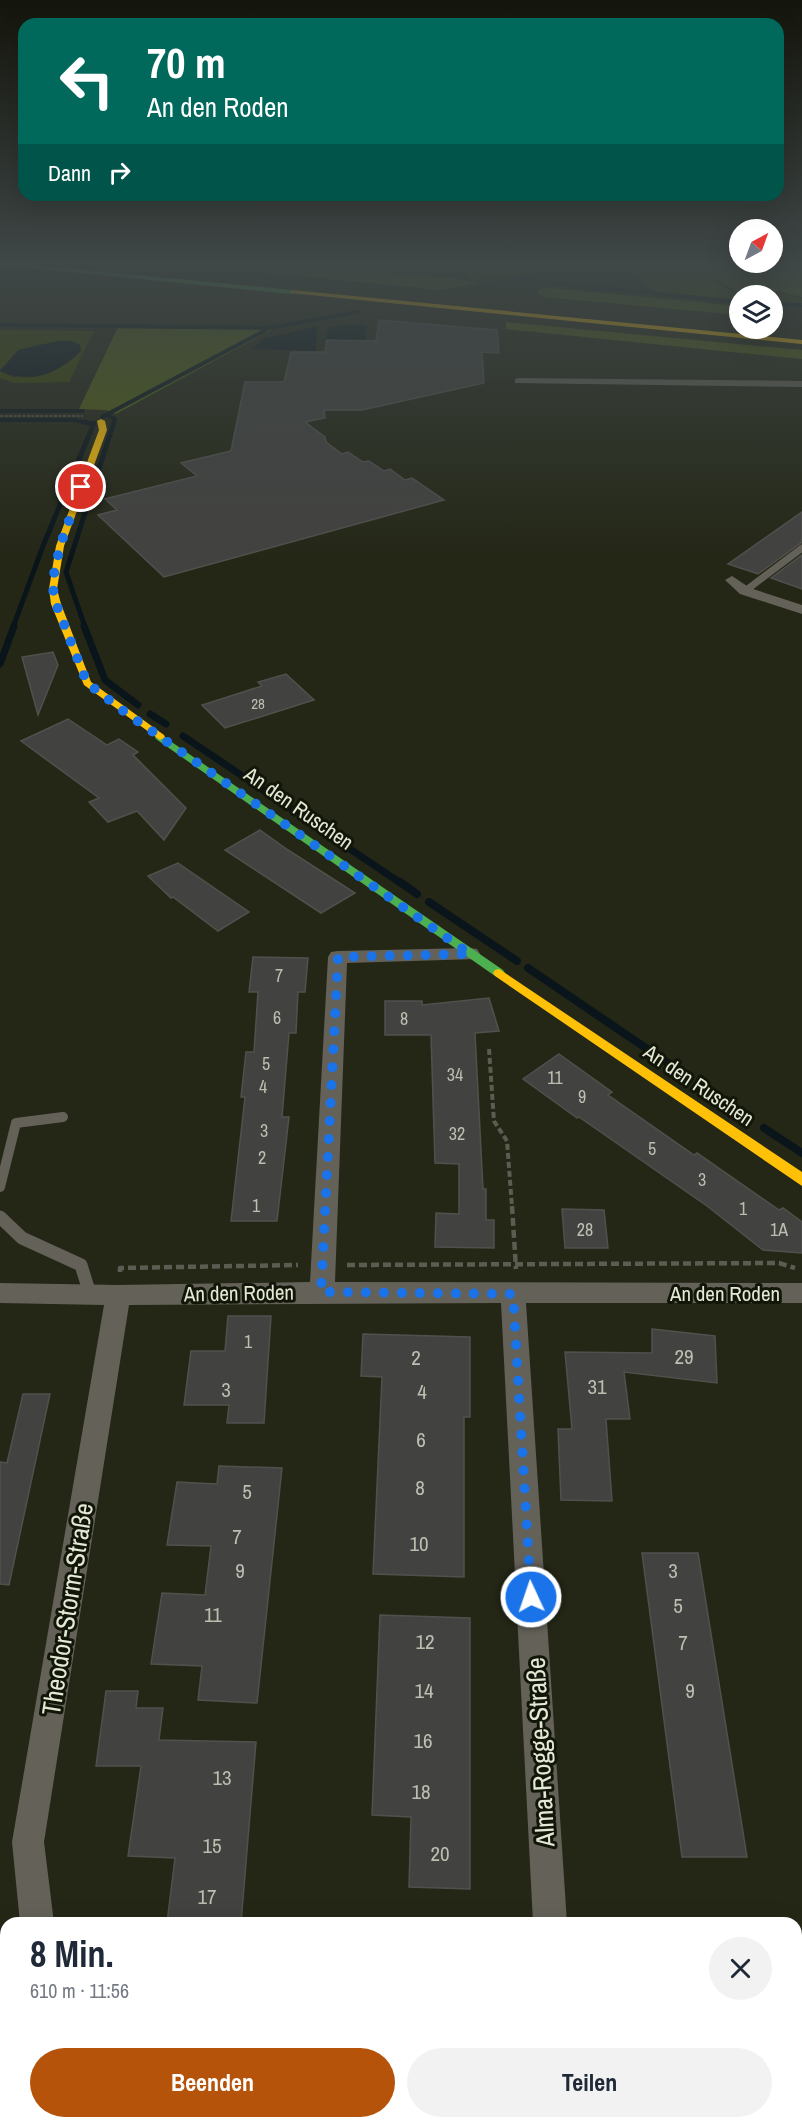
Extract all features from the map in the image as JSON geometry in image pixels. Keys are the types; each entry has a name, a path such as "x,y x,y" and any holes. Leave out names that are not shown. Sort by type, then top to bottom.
{"main road":[{"name":"An den Ruschen","path":"100,421 103,424 103,430 60,546 54,574 56,604 87,683 126,713 470,954 802,1180"}],"street":[{"path":"519,381 802,384"},
{"path":"732,580 745,591 802,610"},
{"path":"321,1292 338,957 470,954"},
{"name":"An den Roden","path":"0,1293 104,1295 321,1292 515,1280 802,1293"},
{"name":"Alma-Rogge-Straße","path":"515,1280 550,1917"},
{"name":"Theodor-Storm-Straße","path":"36,1917 28,1842 104,1295"}],"lane":[{"path":"745,591 802,548"},
{"path":"0,1187 16,1124 63,1118"},
{"path":"0,1217 21,1238 81,1265 104,1295"}],"path":[{"path":"0,416 85,416 100,421"},
{"path":"489,1049 494,1121 507,1140 515,1280"},
{"path":"104,1295 120,1268 323,1265 515,1280 779,1263 802,1269"}],"green space":[{"path":"0,361 11,361 0,369"},
{"path":"41,361 79,361 69,382 14,383 0,378 0,371 15,378"},
{"path":"102,361 213,361 116,414 106,410 79,409"}],"shaded area":[{"path":"8,361 69,361 44,375 33,377 11,375 0,371"}],"building":[{"path":"289,361 483,361 484,383 362,410 324,410 325,418 305,422 342,454 348,452 363,462 369,461 384,471 390,469 405,480 412,478 444,500 164,577 98,515 117,510 105,499 197,476 181,463 231,451 245,382 284,382"},
{"path":"802,512 802,542 758,574 728,564"},
{"path":"802,555 802,589 771,578"},
{"path":"53,652 58,665 38,715 22,657"},
{"path":"286,674 314,700 225,728 202,705 262,686 258,682"},
{"path":"68,719 107,745 119,739 138,752 133,755 186,808 164,840 137,811 108,822 89,802 99,798 21,741"},
{"path":"260,830 355,893 321,913 225,850"},
{"path":"178,863 249,912 218,931 173,897 171,898 148,876"},
{"path":"253,957 308,958 305,992 298,992 296,1033 289,1033 282,1117 289,1117 277,1221 231,1221 245,1097 241,1097 246,1052 254,1052 258,992 249,992"},
{"path":"489,998 499,1031 475,1033 483,1189 486,1189 486,1220 494,1220 494,1248 435,1247 436,1213 459,1214 459,1164 435,1163 431,1035 385,1035 385,1001 422,1001 422,1005"},
{"path":"559,1054 612,1092 608,1095 694,1155 697,1153 779,1210 783,1208 802,1222 802,1253 763,1250 707,1206 523,1079"},
{"path":"562,1209 604,1210 608,1248 565,1248"},
{"path":"228,1316 271,1316 264,1423 227,1423 229,1405 184,1405 191,1351 225,1351"},
{"path":"652,1329 715,1336 717,1383 624,1372 630,1419 606,1419 612,1501 561,1500 558,1429 572,1429 565,1352 652,1353"},
{"path":"363,1334 470,1337 470,1417 464,1417 464,1577 373,1574 382,1377 361,1376"},
{"path":"23,1394 50,1394 9,1585 0,1584 0,1462 7,1463"},
{"path":"219,1466 282,1468 257,1703 198,1700 202,1666 151,1664 162,1593 205,1595 211,1546 167,1545 177,1482 217,1484"},
{"path":"642,1553 698,1553 747,1857 682,1857"},
{"path":"380,1615 470,1618 470,1889 409,1887 411,1817 372,1815"},
{"path":"106,1691 138,1691 136,1708 163,1708 159,1740 256,1742 241,1917 168,1917 175,1858 128,1856 141,1766 96,1766"}],"waterway":[{"path":"102,417 207,361"},
{"path":"0,411 83,411"},
{"path":"107,415 115,419 113,424"},
{"path":"0,420 74,420 92,424 85,422"},
{"path":"96,478 114,422"},
{"path":"13,627 43,546 94,423"},
{"path":"85,627 66,572 92,491"},
{"path":"0,664 14,626"},
{"path":"84,626 105,680 138,705"},
{"path":"150,714 166,724"},
{"path":"183,736 293,810"},
{"path":"307,820 402,884"},
{"path":"400,882 417,894"},
{"path":"429,902 517,961"},
{"path":"528,968 687,1076"},
{"path":"704,1087 747,1116"},
{"path":"764,1128 802,1153"}],"traffic: fast":[{"path":"160,737 499,973"}],"traffic: slow":[{"path":"101,421 103,430 60,546 53,589 56,604 87,683 160,737"},
{"path":"499,973 802,1180"}],"route":[{"path":"81,487 60,546 53,589 56,604 87,683 126,713 470,954 338,957 321,1292 513,1294 531,1597"}]}
